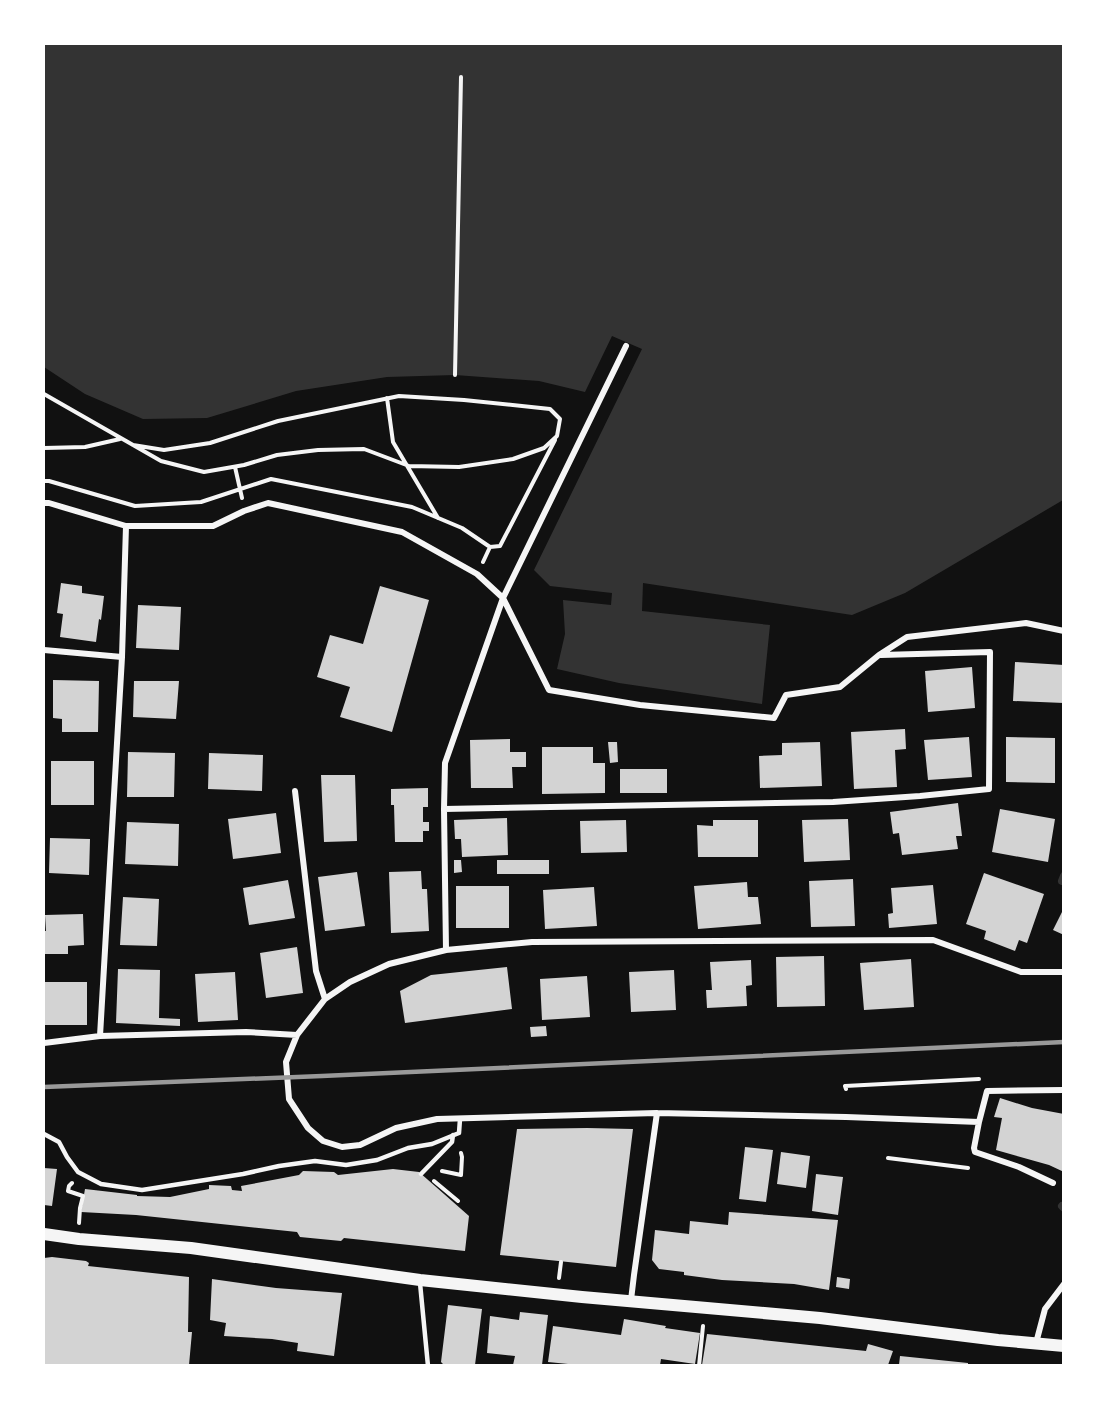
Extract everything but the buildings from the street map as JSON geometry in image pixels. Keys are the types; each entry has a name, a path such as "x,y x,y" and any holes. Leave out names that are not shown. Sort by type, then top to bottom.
{"main road":[{"path":"44,1234 191,1248 420,1280 820,1318 986,1339 1064,1346"}],"street":[{"path":"446,950 444,763 503,598 626,346"},
{"path":"44,503 126,526 213,526 268,502 402,532 477,574 503,598 549,690 640,705 774,718 786,695 840,687 879,655 907,637 1026,623 1064,631"},
{"path":"100,1036 122,657 126,526"},
{"path":"44,650 122,657"},
{"path":"444,809 833,802 988,789 990,652 879,655"},
{"path":"295,791 316,971 325,999"},
{"path":"979,1122 657,1113 437,1119 396,1128 360,1145 342,1147 323,1141 308,1128 289,1099 286,1062 297,1035 325,999 350,981 389,964 446,950 532,942 933,940 1021,972 1064,972"},
{"path":"44,1043 100,1036 246,1032 297,1035"},
{"path":"1053,1183 1019,1167 975,1152 974,1148 987,1091 1064,1090"},
{"path":"631,1300 657,1113"},
{"path":"1036,1343 1045,1309 1060,1293 1064,1284"}],"lane":[{"path":"44,1134 58,1142 78,1172 101,1184 142,1190 315,1161 346,1165 377,1160 408,1148 432,1144 459,1133 460,1119"},
{"path":"421,1174 452,1142 453,1135"},
{"path":"420,1280 428,1365"}],"path":[{"path":"455,375 461,77"},
{"path":"44,394 133,446 161,461 204,472 235,467 277,455 318,450 364,449 409,466 459,467 513,459 544,448 557,436 560,419 550,409 464,399 399,396 278,421 210,443 164,450 133,446"},
{"path":"387,398 393,442 438,518"},
{"path":"44,448 84,447 121,438"},
{"path":"235,467 244,511"},
{"path":"46,489 49,481"},
{"path":"846,1089 845,1086 974,1079"},
{"path":"461,1175 462,1157"},
{"path":"888,1158 928,1165 968,1168"},
{"path":"430,1177 458,1201"},
{"path":"69,1186 68,1191 83,1196 80,1208"},
{"path":"699,1365 702,1334"}],"shaded area":[{"path":"44,44 1063,44 1063,500 905,593 852,615 643,583 642,611 770,625 762,704 619,683 557,669 565,634 563,600 611,605 612,593 550,586 534,570 642,349 612,336 585,392 539,381 455,375 387,377 296,391 207,418 143,419 85,394 44,367"}],"waterway":[{"path":"1062,881 1064,876"}],"railway":[{"path":"44,1087 1064,1042"}]}
